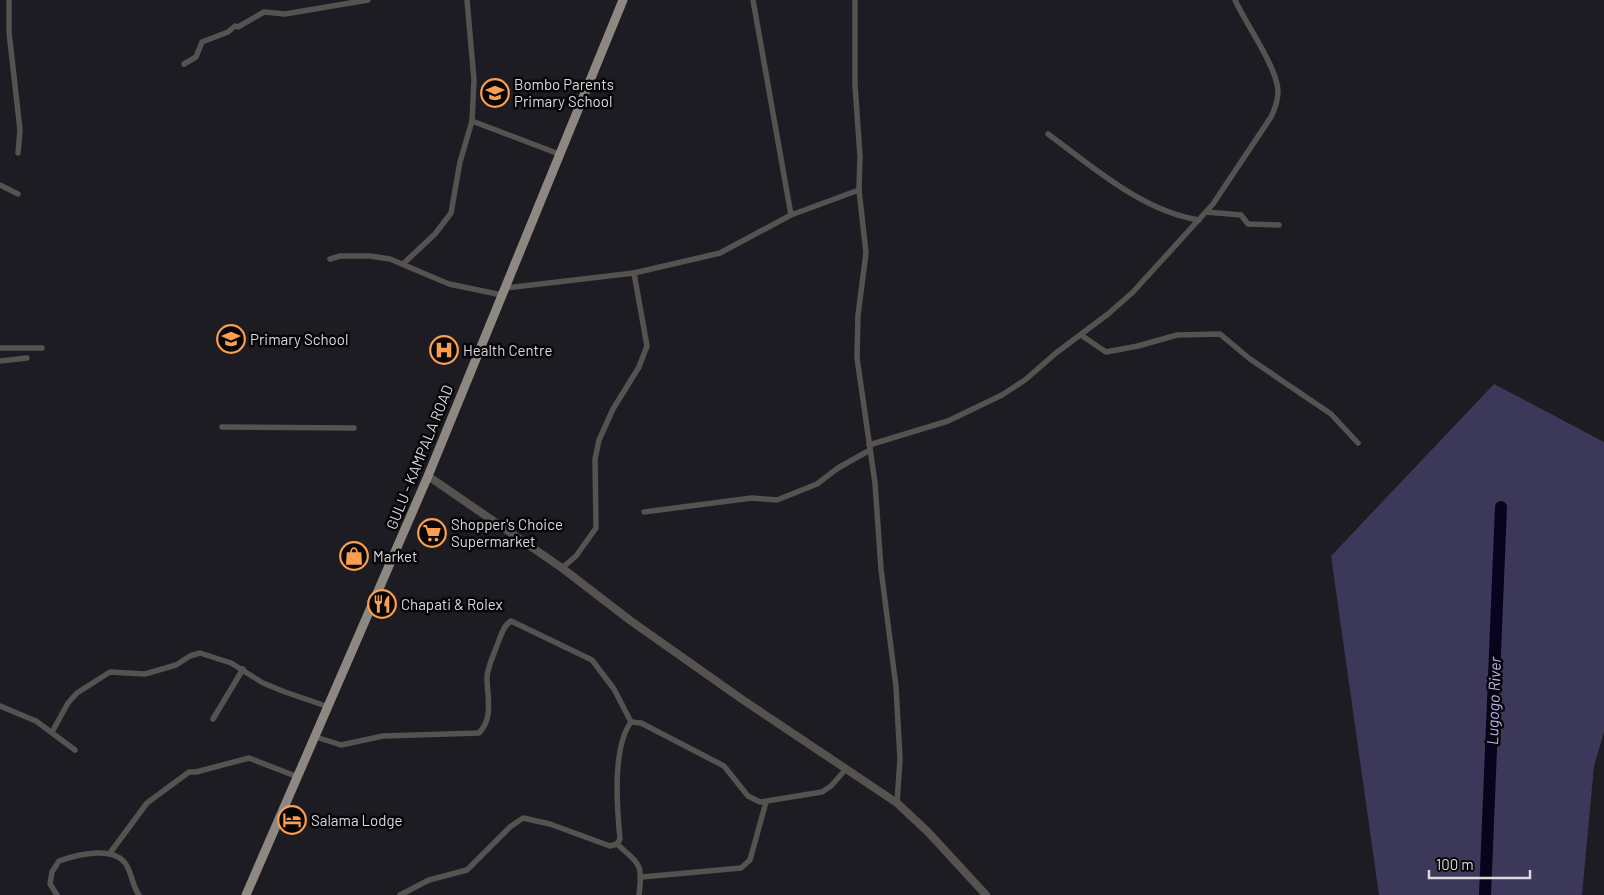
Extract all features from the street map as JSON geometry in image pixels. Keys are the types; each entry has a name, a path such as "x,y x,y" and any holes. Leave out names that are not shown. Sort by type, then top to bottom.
{"main road":[{"name":"GULU - KAMPALA ROAD","path":"246,895 428,476 623,0"}],"street":[{"path":"9,0 10,32 20,130 18,153"},
{"path":"184,64 196,57 202,42 228,32 235,26 238,27 258,14 285,14 368,0"},
{"path":"404,263 435,234 450,213 460,162 472,121 474,80 470,58 467,0"},
{"path":"754,0 791,215"},
{"path":"855,0 855,85 860,156 859,190 866,253 858,315 857,351 896,687 900,759 897,803"},
{"path":"644,512 746,499 777,500 817,484 869,447 948,421 1002,395 1025,380 1133,292 1206,212 1271,118 1277,104 1278,90 1274,76 1235,0"},
{"path":"472,121 560,154"},
{"path":"1048,134 1116,183 1148,202 1182,218 1199,220"},
{"path":"0,184 18,194"},
{"path":"330,259 340,256 370,256 404,263 449,284 504,292 634,272 720,253 791,215 859,190"},
{"path":"1206,212 1241,215 1248,224 1279,225"},
{"path":"562,568 576,556 596,528 596,459 599,440 613,409 639,367 647,346 634,272"},
{"path":"1081,335 1106,352 1138,346 1177,335 1220,334 1250,360 1330,414 1358,444"},
{"path":"0,348 42,348"},
{"path":"0,361 27,358"},
{"path":"222,428 354,428"},
{"path":"428,476 562,568 631,621 743,700 897,803 928,832 986,895"},
{"path":"316,737 341,745 383,736 479,733 485,724 488,712 487,677 490,666 504,628 511,621 592,660 614,689 631,722"},
{"path":"52,732 68,703 76,693 110,672 144,674 176,665 190,656 200,653 218,657 243,669 263,683 329,707"},
{"path":"213,719 243,669"},
{"path":"0,706 36,721 75,750"},
{"path":"631,722 641,723 724,766 748,796 766,802 822,792 831,786 846,769"},
{"path":"400,895 430,880 467,870 510,827 523,818 550,824 610,846 617,844 620,840 616,798 618,776 624,734 631,722"},
{"path":"110,853 147,803 189,772 196,772 249,758 298,777"},
{"path":"642,878 741,868 750,860 766,802"},
{"path":"617,844 638,863 642,878 639,895"},
{"path":"57,895 50,884 52,872 60,861 100,852 110,853 119,857 126,864 140,895"}],"shaded area":[{"path":"1494,384 1604,442 1604,732 1594,766 1582,895 1379,895 1331,556"}],"waterway":[{"name":"Lugogo River","path":"1485,895 1501,507"}],"place":[{"name":"Bombo Parents Primary School","path":"495,93"},
{"name":"Primary School","path":"231,339"},
{"name":"Health Centre","path":"444,350"},
{"name":"Shopper's Choice Supermarket","path":"432,533"},
{"name":"Market","path":"354,556"},
{"name":"Chapati & Rolex","path":"382,604"},
{"name":"Salama Lodge","path":"292,820"}]}
